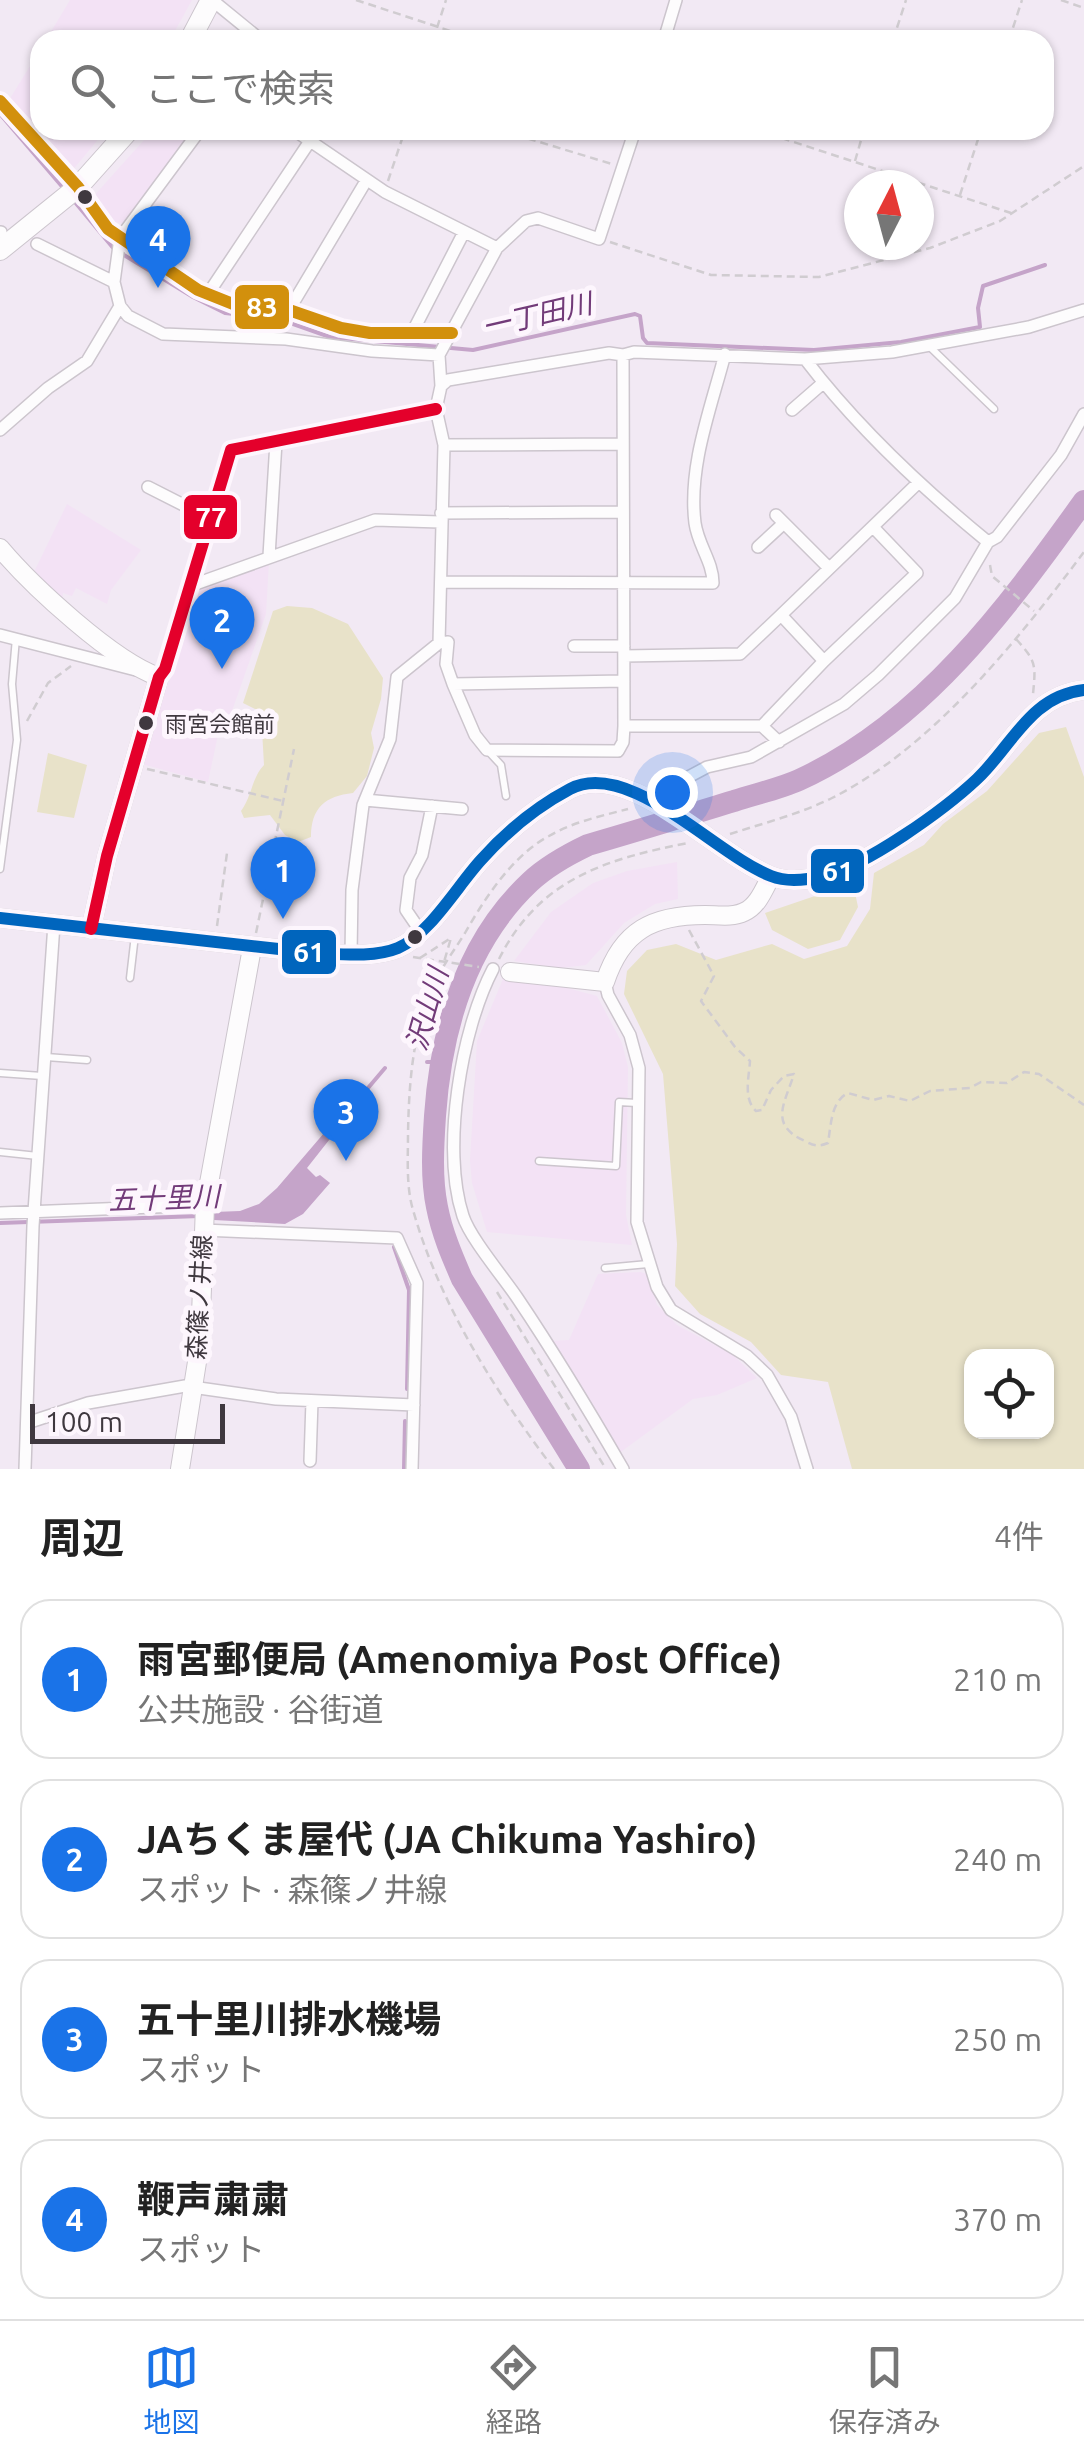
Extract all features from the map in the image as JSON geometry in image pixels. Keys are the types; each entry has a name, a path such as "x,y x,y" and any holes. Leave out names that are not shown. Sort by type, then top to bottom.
{"highway":[{"path":"196,30 212,0"},
{"path":"0,250 72,193 120,140"}],"street":[{"path":"212,0 249,30"},
{"path":"667,30 676,0"},
{"path":"0,101 30,139"},
{"path":"31,140 72,193 108,228 118,247 208,294 233,304 289,310 341,328 412,332 445,345"},
{"path":"193,140 118,247 114,282 120,306 128,316 163,334 204,338 286,338 372,351 445,345"},
{"path":"440,642 444,445 436,409 445,345 497,248 526,222 538,218 600,239 631,140"},
{"path":"208,294 310,141 385,192 497,248"},
{"path":"289,310 366,181"},
{"path":"412,332 463,234"},
{"path":"36,244 114,282"},
{"path":"0,430 88,360 120,306"},
{"path":"440,386 448,380 610,352 805,359 929,346 1029,327 1084,310"},
{"path":"440,582 713,583 711,566 698,540 694,495 696,466 726,354"},
{"path":"350,954 352,890 366,800 390,740 397,677 440,642 448,642 446,664 453,684 474,736 487,750 618,751 623,742 623,355"},
{"path":"805,359 919,482 988,542"},
{"path":"792,410 823,382"},
{"path":"91,929 159,677 165,669 231,450 436,409"},
{"path":"651,802 706,768 752,757 844,704 878,676 955,598 988,542 998,536 1061,455 1084,414"},
{"path":"268,556 276,442"},
{"path":"444,445 623,444"},
{"path":"574,646 740,654 919,482"},
{"path":"148,487 210,520"},
{"path":"190,586 374,520 623,512"},
{"path":"758,546 780,519 829,568"},
{"path":"762,726 917,573 873,526"},
{"path":"0,548 67,613 140,670"},
{"path":"780,615 824,662"},
{"path":"0,635 159,677"},
{"path":"453,684 624,682"},
{"path":"0,918 350,954 399,948 421,932 510,831 573,788 590,782 613,783 651,802 703,838 772,876 797,880 825,876 914,828 974,782 1038,708 1054,698 1084,690"},
{"path":"624,726 762,726 779,742"},
{"path":"366,800 462,810"},
{"path":"421,932 406,910 410,878 422,855 432,806"},
{"path":"772,876 759,900 743,913 681,915 638,930 619,951 605,982 635,1050 636,1207 649,1264 664,1302 747,1356 767,1375 791,1417 807,1469"},
{"path":"25,1469 33,1218 54,924"},
{"name":"森篠ノ井線","path":"180,1469 201,1327 204,1217 253,944"},
{"path":"605,982 502,970 474,1011 460,1076 456,1168 464,1218 623,1469"},
{"path":"0,1214 33,1218 204,1217 398,1238 417,1284 412,1469"},
{"path":"26,1423 88,1402 147,1391 193,1388 312,1401 414,1405"},
{"path":"310,1461 312,1401"}],"lane":[{"path":"929,346 994,409"},
{"path":"0,869 16,740 12,684 16,638"},
{"path":"487,750 501,765 506,796"},
{"path":"130,978 135,934"},
{"path":"45,1057 88,1060"},
{"path":"0,1073 43,1076"},
{"path":"539,1161 616,1166 619,1102 638,1103"},
{"path":"0,1152 38,1156"},
{"path":"604,1268 649,1264"}],"path":[{"path":"356,0 447,30"},
{"path":"437,30 446,0"},
{"path":"896,30 906,0"},
{"path":"1012,30 1022,0"},
{"path":"1060,0 1084,8"},
{"path":"385,192 401,140"},
{"path":"533,140 622,167"},
{"path":"787,140 1012,214"},
{"path":"854,162 861,140"},
{"path":"960,196 977,140"},
{"path":"600,239 712,275 810,278 930,248 1012,214 1084,166"},
{"path":"427,962 502,970 521,924 569,880 615,860 828,800 880,769 935,726 1015,638 1084,552"},
{"path":"992,576 1035,612"},
{"path":"1015,638 1033,658 1036,668 1032,695 1038,708"},
{"path":"16,740 48,683 71,666 76,655"},
{"path":"253,944 294,748"},
{"path":"136,766 283,801"},
{"path":"554,1469 510,1411 440,1287 412,1206 409,1075 424,1010 447,964 478,910 532,848 588,818 651,802"},
{"path":"216,936 227,853"},
{"path":"681,915 714,976 701,1000 750,1061 750,1106 762,1110 784,1076 794,1074 784,1104 783,1127 787,1134 813,1145 828,1142 834,1108 840,1096 848,1092 872,1100 890,1096 910,1101 930,1091 970,1088 981,1082 1007,1084 1024,1072 1039,1074 1084,1105"},
{"path":"419,958 451,938 447,964"},
{"path":"492,1283 606,1469"}],"shaded area":[{"path":"70,0 192,0 176,30 52,30"},
{"path":"30,66 30,124 9,100"},
{"path":"43,140 98,140 71,172"},
{"path":"144,140 185,140 124,223 111,222 92,198"},
{"path":"67,504 141,550 111,590 107,604 76,588 72,596 63,593 62,600 34,572"},
{"path":"269,561 266,614 232,711 218,735 208,782 142,764 190,595 201,584"},
{"path":"287,606 312,608 348,624 383,678 367,776 353,793 322,805 314,818 311,837 298,842 285,835 270,815 244,818 241,811 264,765 261,712 243,703 273,611"},
{"path":"1066,727 1084,777 1084,1469 852,1469 828,1382 781,1375 751,1342 700,1314 675,1286 677,1244 663,1074 624,994 627,971 647,950 676,944 716,960 772,944 804,959 847,946 870,909 874,873 924,845 943,824 987,791 1039,733"},
{"path":"48,753 87,765 74,818 37,812"},
{"path":"677,862 678,899 655,904 624,923 586,965 560,968 514,961 551,912 593,883 627,871"},
{"path":"853,883 858,907 840,940 808,949 772,930 765,913"},
{"path":"503,979 556,985 597,996 622,1043 628,1067 626,1215 632,1245 487,1232 472,1183 470,1160 477,1041"},
{"path":"342,1112 348,1116 307,1168 330,1183 303,1214 285,1224 214,1220 214,1212 240,1211 259,1204"},
{"path":"598,1274 648,1275 657,1305 677,1325 733,1355 757,1378 717,1395 693,1399 618,1454 550,1341 569,1340"}],"waterway":[{"name":"一丁田川","path":"0,114 65,190"},
{"name":"一丁田川","path":"74,201 114,249 225,313 279,319 330,337 473,350 635,314 640,316 647,343 814,350 901,342 980,327 978,308 983,286 1045,265"},
{"name":"沢山川","path":"579,1469 462,1279 437,1207 433,1162 438,1083 451,1020 473,960 508,906 537,876 565,857 588,845 791,783 885,728 959,660 1084,501"},
{"name":"五十里川","path":"427,1062 440,1062"},
{"name":"五十里川","path":"368,1088 385,1068"},
{"name":"五十里川","path":"342,1118 356,1103"},
{"name":"五十里川","path":"0,1223 200,1216"},
{"path":"394,1247 409,1290 407,1389"},
{"path":"404,1469 405,1421"}],"transit line":[{"name":"83","path":"0,101 30,134"},
{"name":"83","path":"35,140 78,187 108,229 198,290 233,304 289,310 341,328 370,333 452,333"},
{"name":"77","path":"91,929 107,856 159,677 165,669 231,450 436,409"},
{"name":"61","path":"0,918 315,953 357,955 389,951 421,932 481,860 522,821 570,789 593,783 645,797 771,876 790,880 817,877 861,861 925,821 977,779 1036,712 1065,694 1084,690"}],"place":[{"name":"鞭声粛粛","path":"158,288"},
{"name":"JAちくま屋代 (JA Chikuma Yashiro)","path":"222,669"},
{"name":"雨宮会館前","path":"146,723"},
{"name":"雨宮郵便局 (Amenomiya Post Office)","path":"283,919"},
{"name":"五十里川排水機場","path":"346,1161"}]}
